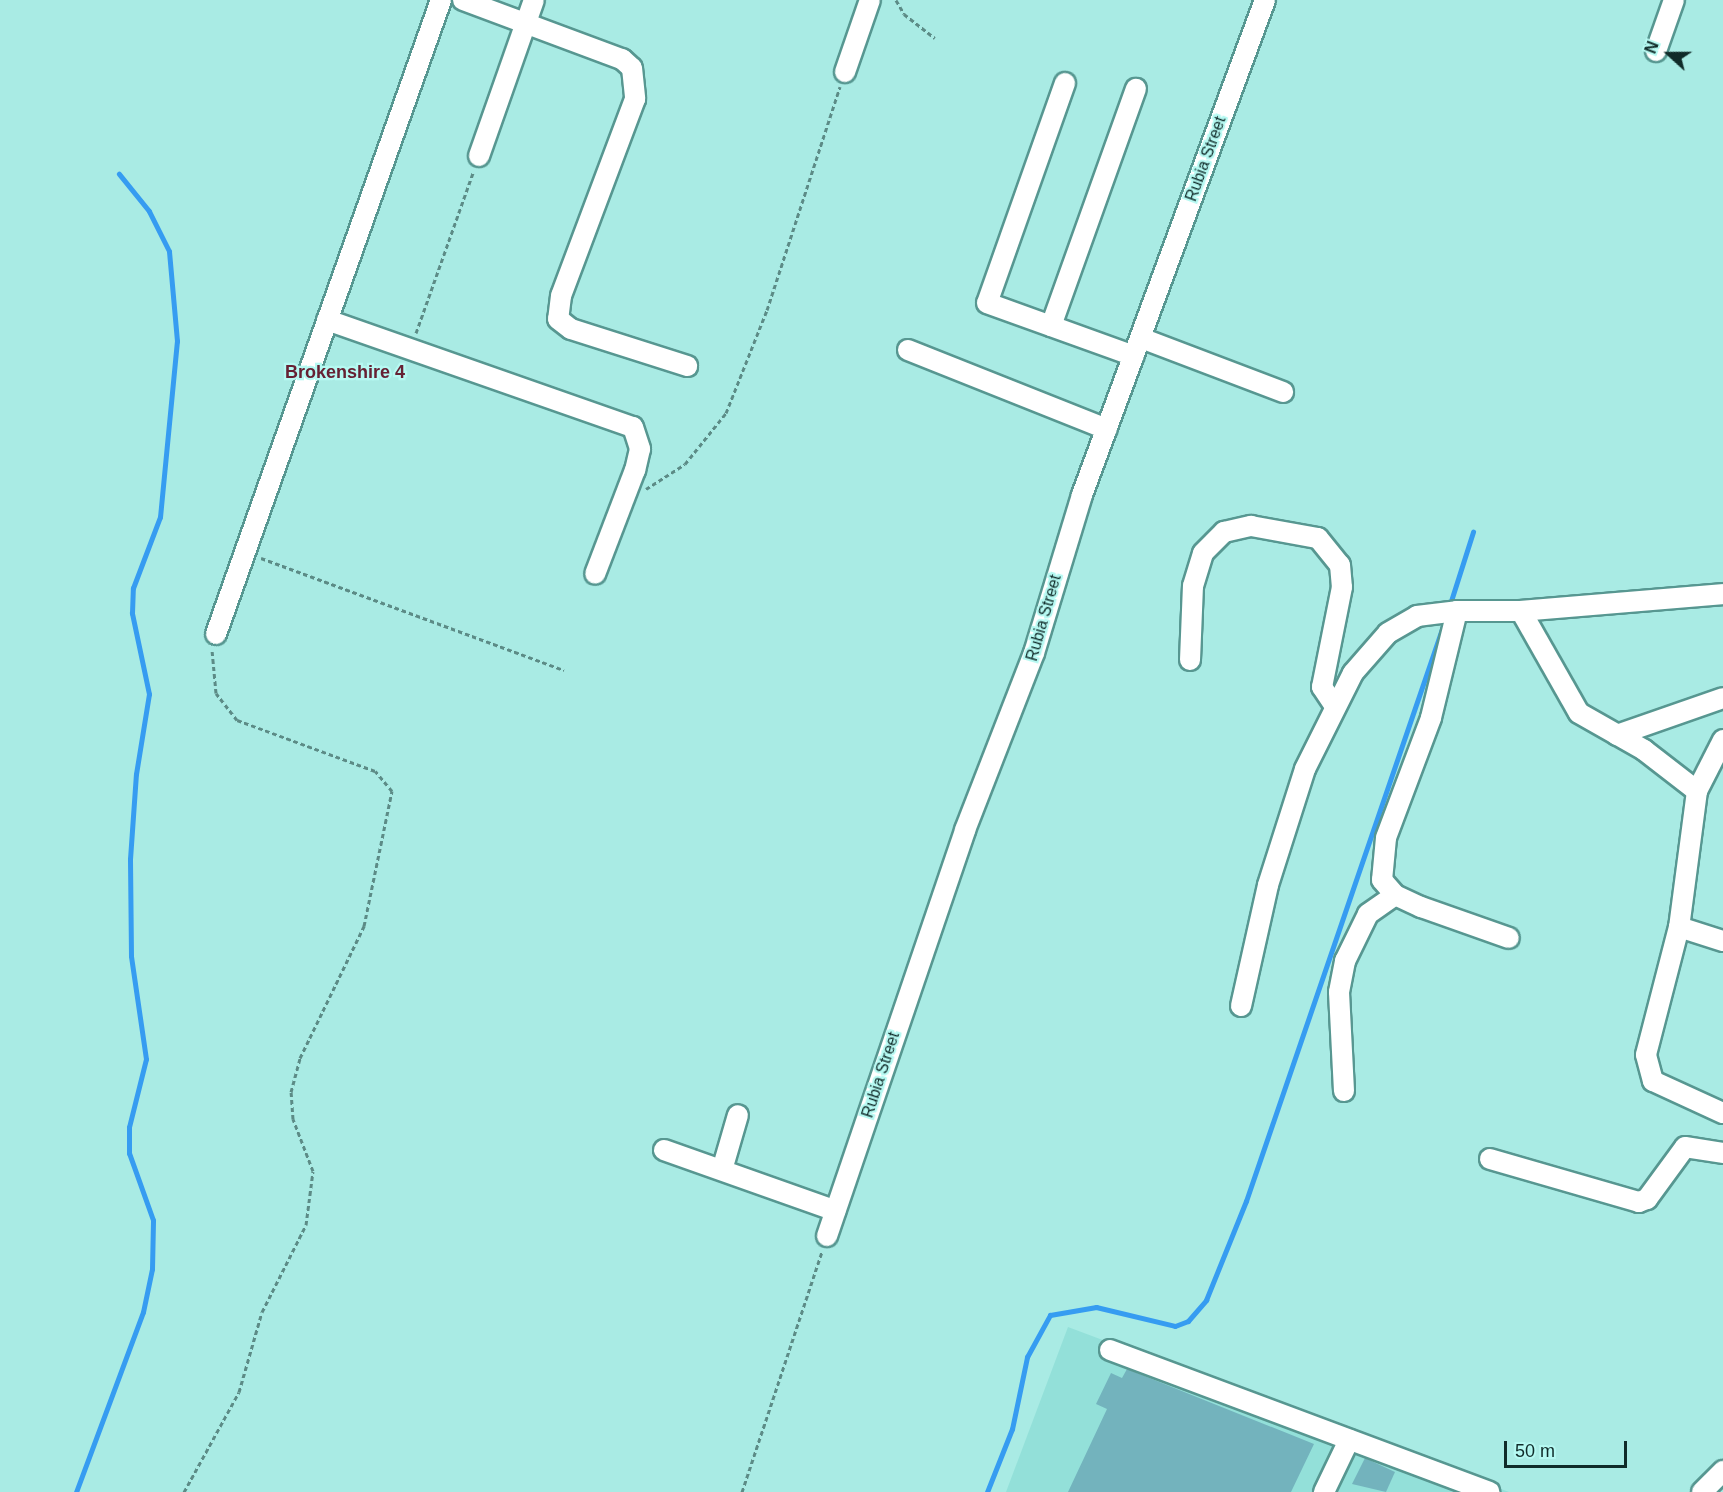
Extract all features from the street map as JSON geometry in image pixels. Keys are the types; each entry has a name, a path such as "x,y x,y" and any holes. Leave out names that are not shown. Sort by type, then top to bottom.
{"street":[{"path":"216,634 441,0"},
{"path":"464,0 622,59 638,82 561,296 558,318 571,329 687,366"},
{"path":"478,156 534,0"},
{"path":"845,72 870,0"},
{"name":"Rubia Street","path":"827,1236 964,830 1034,653 1107,429 1265,0"},
{"path":"1656,51 1674,0"},
{"path":"1065,83 987,303 1051,326 1138,347 1283,392"},
{"path":"1051,326 1136,89"},
{"path":"327,320 633,428 640,449 596,574"},
{"path":"908,350 1107,429"},
{"path":"1190,660 1193,586 1203,552 1224,532 1251,526 1318,538 1340,565 1342,587 1322,687 1335,706"},
{"path":"1241,1006 1268,885 1305,769 1353,673 1388,633 1417,616 1457,611 1521,611 1723,594"},
{"path":"1457,611 1431,718 1379,866 1382,880 1395,895 1509,938"},
{"path":"1521,611 1579,713 1617,735 1697,791"},
{"path":"1617,735 1723,698"},
{"path":"1721,746 1697,791 1678,927 1648,1045 1647,1069 1666,1091 1723,1113"},
{"path":"1344,1091 1339,992 1345,961 1368,914 1395,895"},
{"path":"1678,927 1723,941"},
{"path":"722,1170 738,1115"},
{"path":"1490,1159 1639,1202 1647,1199 1685,1147 1723,1153"},
{"path":"664,1150 836,1210"},
{"path":"1110,1350 1486,1492"},
{"path":"1324,1492 1350,1440"},
{"path":"1702,1492 1723,1471"}],"path":[{"path":"896,0 904,14 935,38"},
{"path":"624,497 663,483 726,413 767,310 845,72"},
{"path":"410,349 478,156"},
{"path":"245,552 564,670"},
{"path":"184,1492 239,1392 262,1312 306,1225 314,1171 293,1119 291,1092 300,1058 364,926 392,791 375,771 258,730 224,709 212,676 216,634"},
{"path":"742,1492 827,1236"}],"shaded area":[{"path":"1068,1327 1273,1404 1509,1492 1006,1492"}],"building":[{"path":"1127,1369 1314,1444 1291,1492 1068,1492 1107,1409 1096,1404 1111,1373 1122,1378"},
{"path":"1365,1458 1395,1472 1386,1492 1352,1484"}],"waterway":[{"path":"76,1492 143,1312 152,1269 153,1220 129,1153 129,1127 146,1059 131,956 130,859 136,774 149,694 132,613 133,588 160,517 177,341 169,251 149,211 119,174"},
{"path":"1450,604 1473,532"},
{"path":"987,1492 1012,1429 1027,1357 1050,1315 1096,1307 1175,1326 1188,1321 1206,1300 1246,1201 1445,620"}],"district":[{"name":"Brokenshire 4","path":"345,372"}]}
